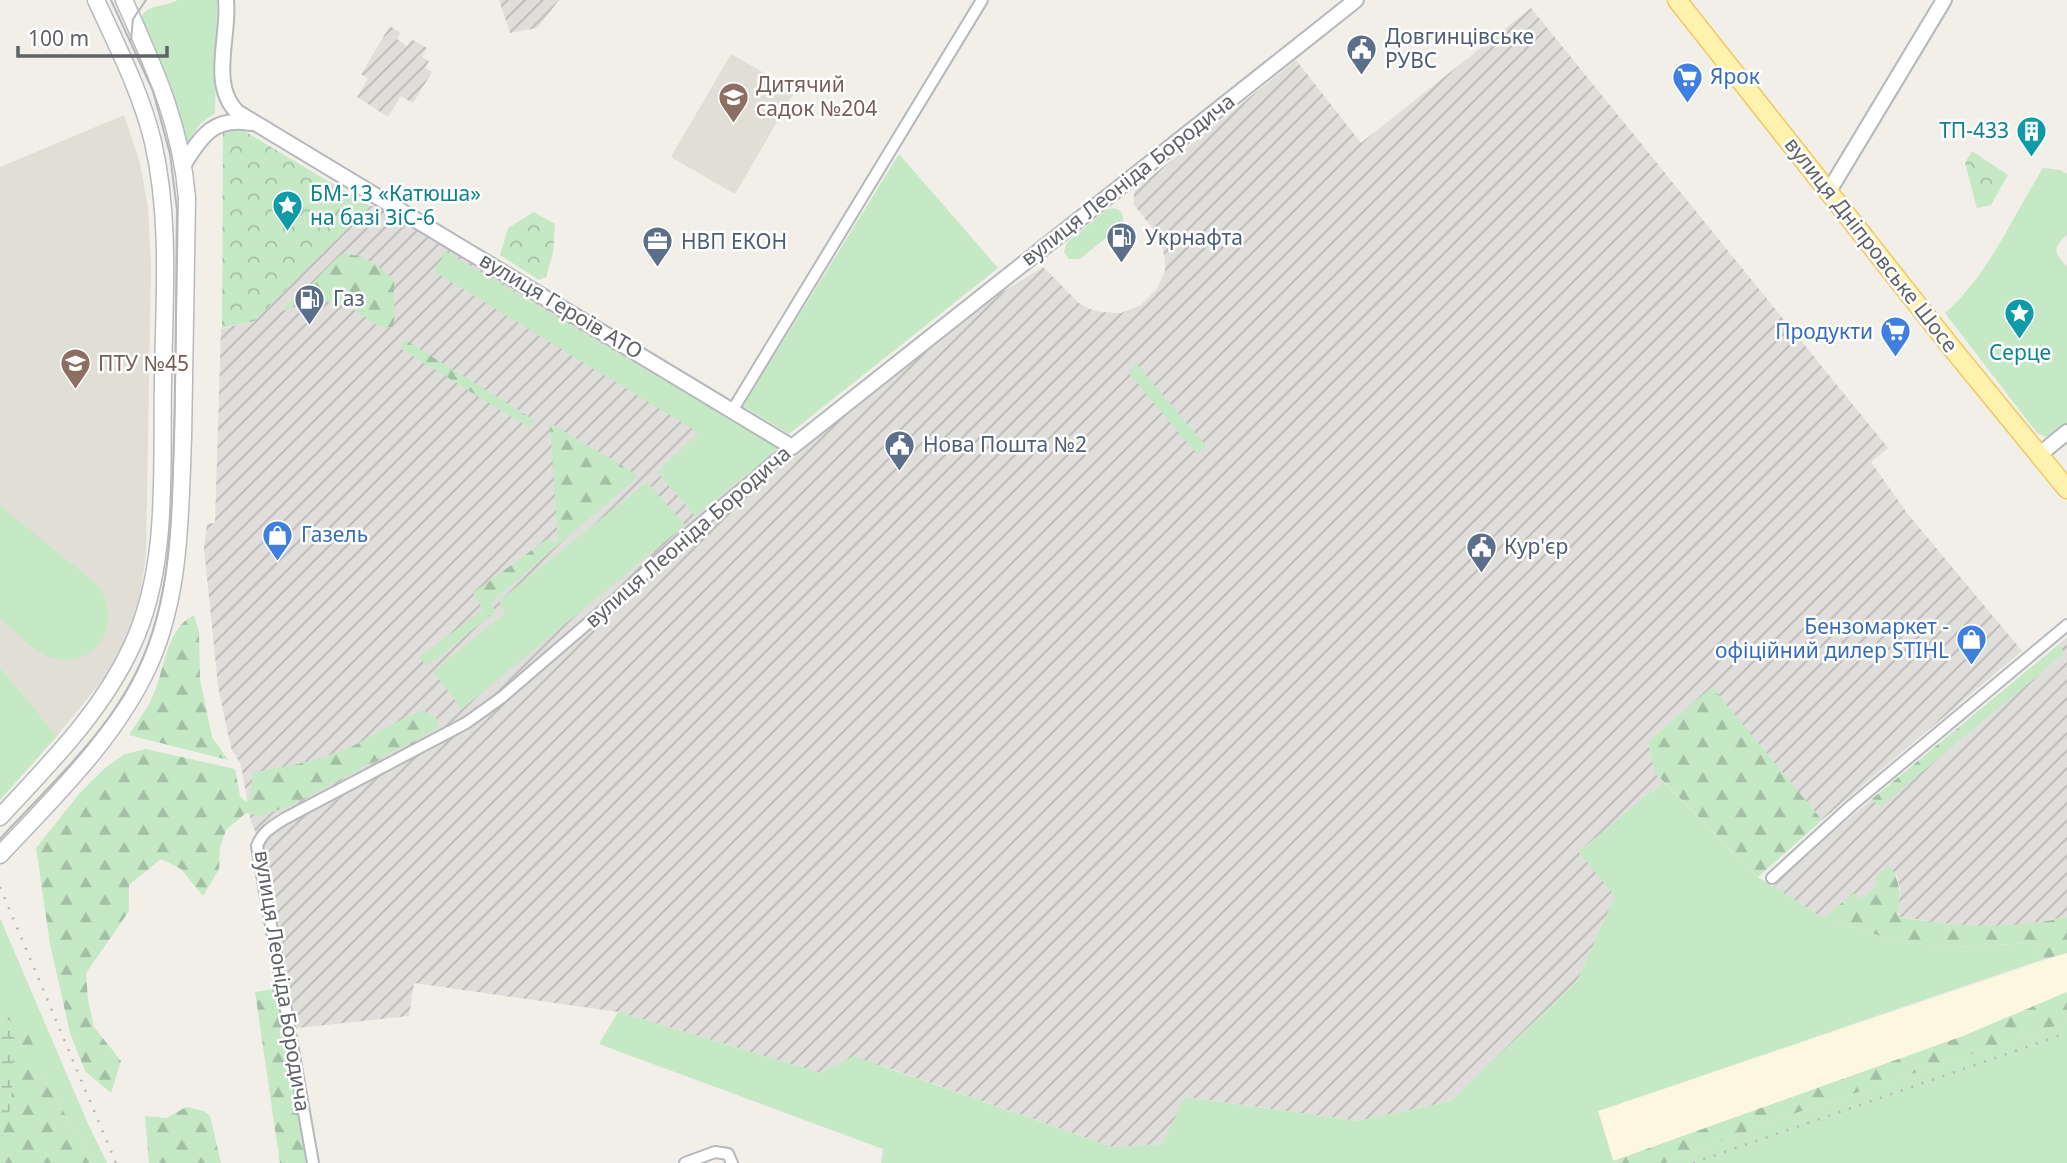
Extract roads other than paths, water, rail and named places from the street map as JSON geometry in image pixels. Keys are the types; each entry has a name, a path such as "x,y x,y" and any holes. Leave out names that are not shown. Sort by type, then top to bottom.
{"main road":[{"path":"0,817 81,728 110,687 133,643 151,591 156,567 165,246 163,198 145,115 96,0"},
{"path":"0,855 97,747 122,712 150,662 168,609 174,580 181,485 187,198 184,164 165,95 124,0"},
{"name":"вулиця Дніпровське Шосе","path":"1677,0 1951,347 2067,489"}],"street":[{"name":"вулиця Героїв АТО","path":"226,0 223,84 225,96 237,112 792,447"},
{"path":"732,411 982,0"},
{"name":"вулиця Леоніда Бородича","path":"313,1163 262,881 257,846 264,832 429,744 466,723 492,704 792,447 1356,0"},
{"path":"1829,191 1944,0"},
{"path":"184,164 198,143 221,122 255,124"},
{"path":"2039,455 2067,432"},
{"path":"1772,878 1852,804 2067,625"},
{"path":"685,1163 715,1152 728,1154 732,1163"}],"tram line":[{"path":"0,839 89,743 120,702 145,652 163,593 172,500 177,210 170,154 153,91 111,0"},
{"path":"131,40 133,19 146,0"}],"railway":[{"path":"0,887 116,1163"},
{"path":"1693,1163 2067,1033"}],"place":[{"name":"Довгинцівське РУВС","path":"1362,76"},
{"name":"Ярок","path":"1687,104"},
{"name":"Дитячий садок №204","path":"733,124"},
{"name":"ТП-433","path":"2032,158"},
{"name":"БМ-13 «Катюша» на базі ЗіС-6","path":"287,233"},
{"name":"Укрнафта","path":"1122,265"},
{"name":"НВП ЕКОН","path":"658,269"},
{"name":"Газ","path":"310,326"},
{"name":"Серце","path":"2020,340"},
{"name":"Продукти","path":"1896,359"},
{"name":"ПТУ №45","path":"75,391"},
{"name":"Нова Пошта №2","path":"900,472"},
{"name":"Газель","path":"278,562"},
{"name":"Кур'єр","path":"1481,574"},
{"name":"Бензомаркет - офіційний дилер STIHL","path":"1972,666"}]}
